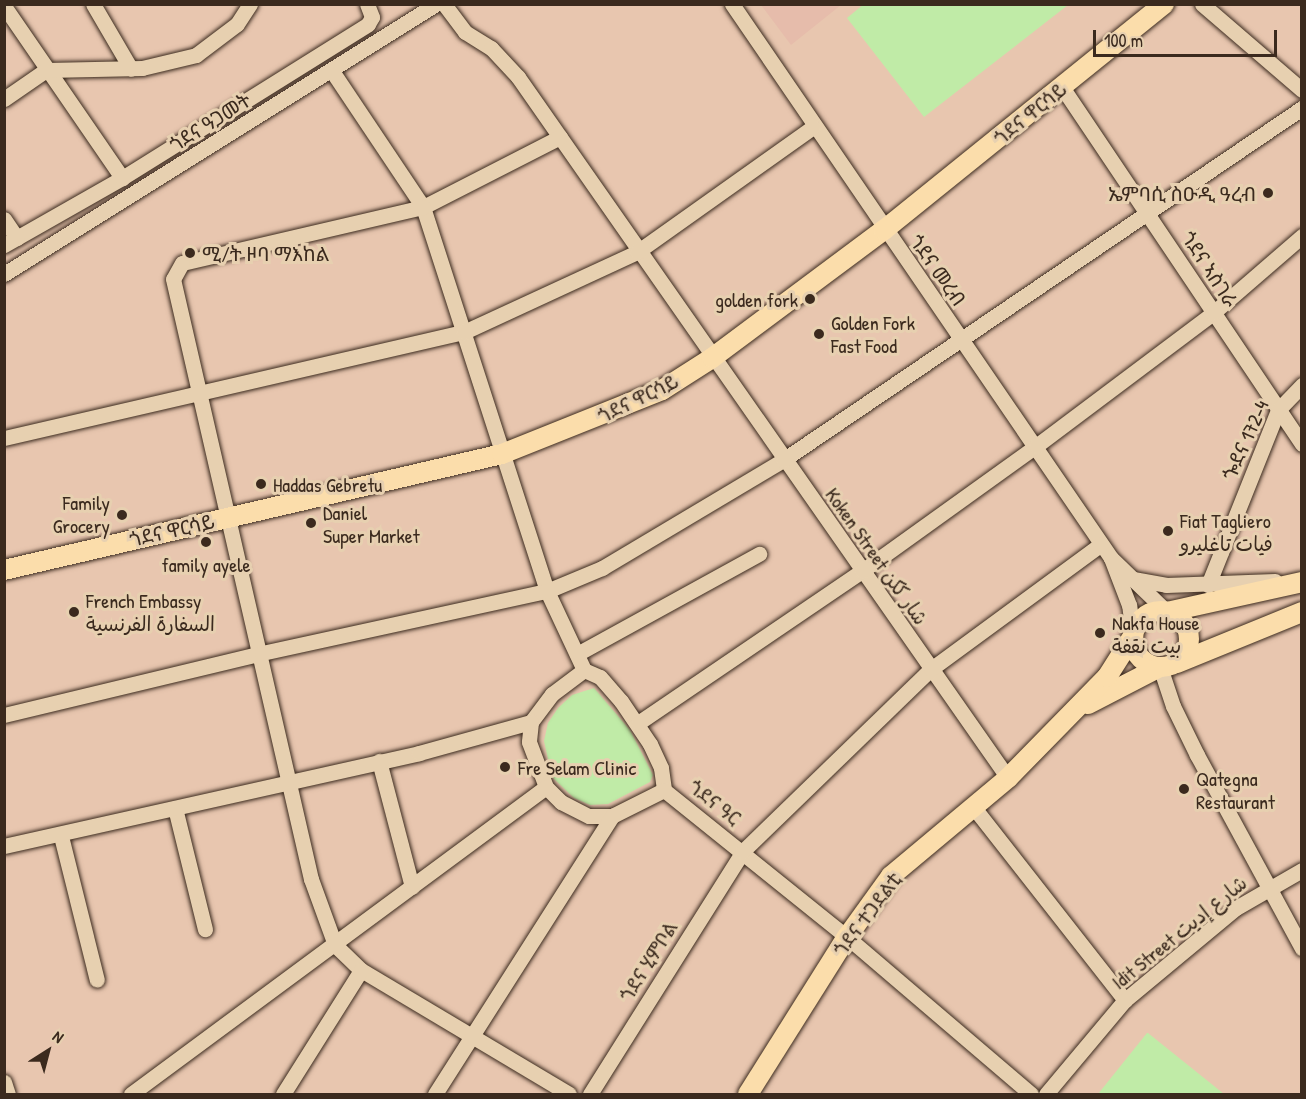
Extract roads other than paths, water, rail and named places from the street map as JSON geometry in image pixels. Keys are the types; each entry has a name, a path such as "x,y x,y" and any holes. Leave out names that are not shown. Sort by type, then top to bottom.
{"main road":[{"name":"ጎደና ዋርሳይ","path":"4,570 502,454 662,390 712,358 885,230 1164,4"},
{"path":"1167,612 1183,622 1188,631 1187,650 1168,666 1143,661 1133,636 1141,619 1158,611 1167,612 1302,581"},
{"name":"ጎደና ተጋደልቲ","path":"1072,712 1168,666 1302,612"},
{"name":"ጎደና ተጋደልቲ","path":"748,1095 847,937 891,876 975,809 1008,778 1107,677 1133,636"}],"street":[{"path":"93,4 131,69"},
{"path":"4,99 46,70 131,69 196,55 237,24 250,4"},
{"path":"4,219 11,242 122,178 369,24 372,17 368,4"},
{"name":"ጎደና ዓጋመት","path":"4,274 332,72 436,4"},
{"name":"Koken Street شار ككن","path":"444,4 465,32 502,57 1008,778"},
{"name":"ጎደና መረብ","path":"732,4 813,127 1036,446 1111,558"},
{"path":"1202,4 1302,90"},
{"path":"4,6 122,178"},
{"name":"ጎደና ዓር","path":"332,72 423,207 547,591 585,670 600,677 638,723 661,768 664,790 743,851 847,937 1030,1095"},
{"name":"ጎደና ኣስገራ","path":"1062,87 1149,212 1302,444"},
{"path":"4,715 262,653 547,591 602,568 783,460 1302,108"},
{"path":"4,438 465,332 637,252 813,127"},
{"path":"560,137 423,207 182,263 173,279 196,393 230,516 311,879 335,945 361,970 473,1035 569,1095"},
{"path":"638,723 862,571 1036,446 1214,313 1302,236"},
{"name":"ጐደና 172-4","path":"1208,585 1278,410 1302,385"},
{"name":"ጎደና ሂምቦል","path":"590,1095 743,851 931,669 1101,544"},
{"path":"577,654 759,554"},
{"path":"1111,558 1167,612"},
{"path":"1111,558 1129,605 1133,636"},
{"path":"1133,579 1166,585 1302,581"},
{"path":"1168,666 1178,716 1302,948"},
{"path":"585,670 552,694 531,722 529,742 546,787 576,811 589,816 612,816 664,790"},
{"path":"4,846 61,836 175,808 290,784 531,722"},
{"path":"379,761 412,887"},
{"path":"130,1095 546,787"},
{"path":"175,808 206,929"},
{"path":"975,809 1125,1000"},
{"path":"435,1095 612,816"},
{"path":"61,836 98,980"},
{"name":"Idit Street شارع إديت","path":"1046,1095 1125,1000 1236,908 1268,887 1302,870"},
{"path":"283,1095 361,970"},
{"path":"4,1082 8,1095"}],"place":[{"name":"ኤምባሲ ስዑዲ ዓረብ","path":"1268,193"},
{"name":"ሚ/ት ዞባ ማእከል","path":"190,253"},
{"name":"golden fork","path":"810,299"},
{"name":"Golden Fork Fast Food","path":"819,334"},
{"name":"Haddas Gebretu","path":"261,484"},
{"name":"Family Grocery","path":"122,515"},
{"name":"Daniel Super Market","path":"311,523"},
{"name":"Fiat Tagliero فيات تاغليرو","path":"1168,531"},
{"name":"family ayele","path":"206,542"},
{"name":"French Embassy السفارة الفرنسية","path":"74,612"},
{"name":"Nakfa House بيت نقفة","path":"1100,633"},
{"name":"Fre Selam Clinic","path":"505,767"},
{"name":"Qategna Restaurant","path":"1184,789"}]}
